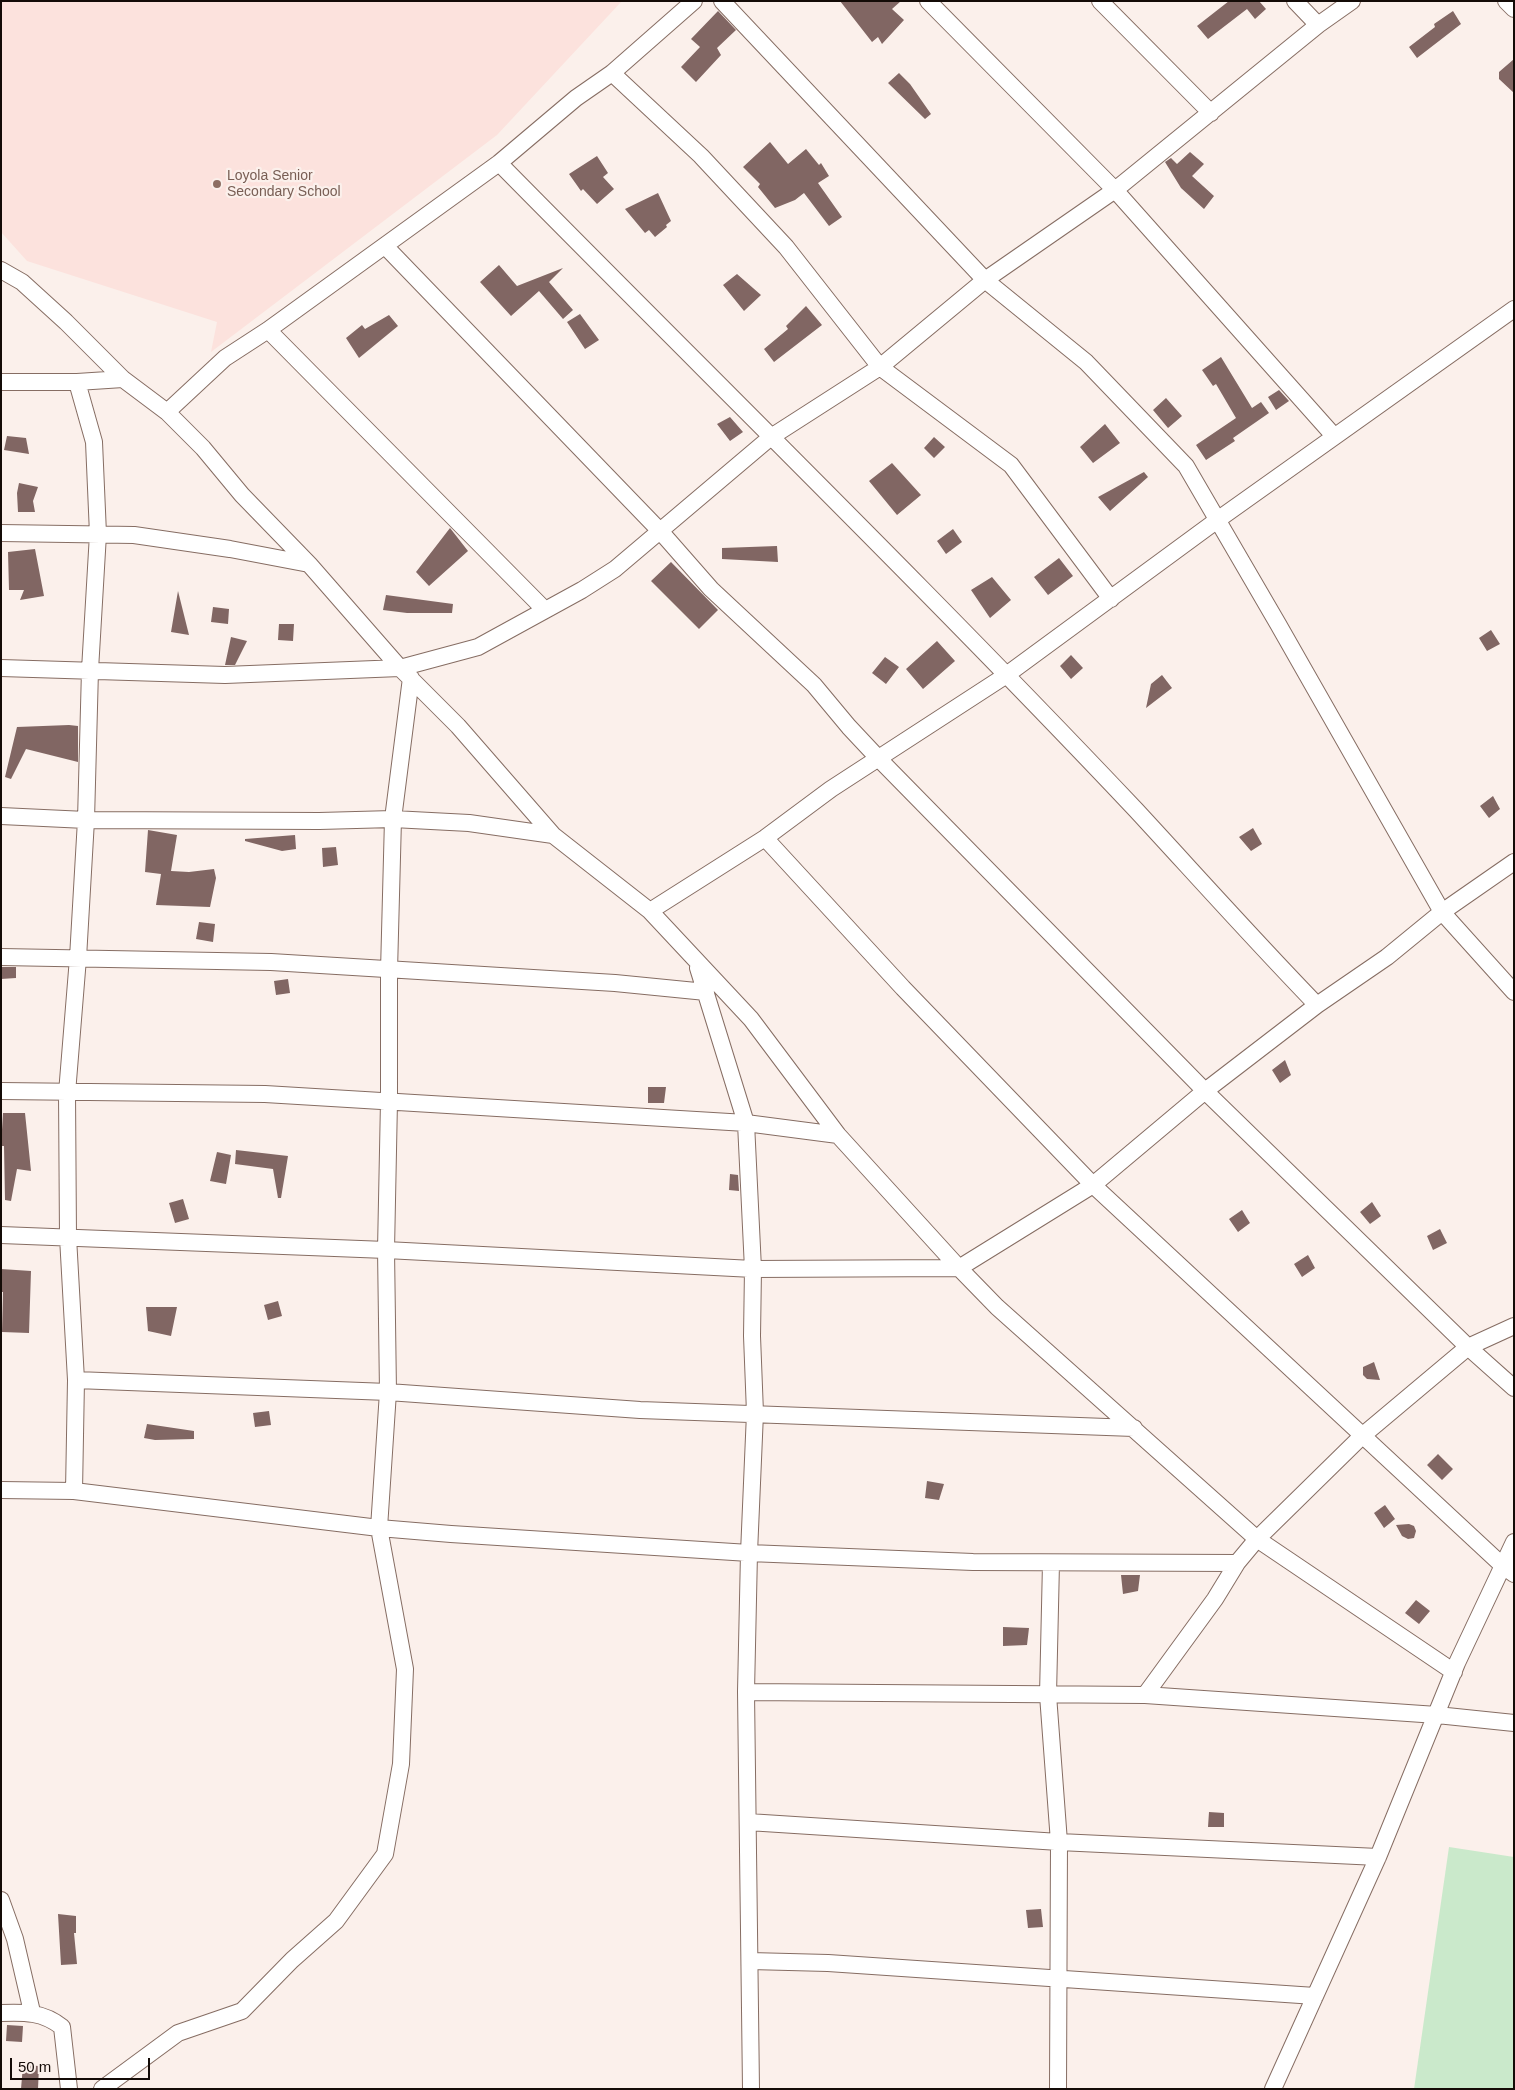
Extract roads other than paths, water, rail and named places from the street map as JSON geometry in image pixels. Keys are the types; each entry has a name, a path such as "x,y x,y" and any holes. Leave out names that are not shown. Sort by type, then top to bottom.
{"street":[{"path":"167,412 225,358 268,330 499,163 576,98 612,72 694,1"},
{"path":"722,1 985,280 1093,369 1186,466 1442,912 1514,992"},
{"path":"928,1 1115,190 1334,436"},
{"path":"1100,1 1211,113"},
{"path":"1296,1 1318,25"},
{"path":"1,668 225,675 406,673 478,647 615,569 661,532 771,436 880,367 985,280 1115,190 1318,25 1352,1"},
{"path":"1506,1 1514,9"},
{"path":"612,72 701,156 786,247 880,367 1011,466 1111,599"},
{"path":"499,163 771,436 1005,676 1136,811 1317,1004"},
{"path":"385,246 661,532 711,589 814,685 879,759 1205,1091 1468,1347 1514,1388"},
{"path":"1,270 22,282 54,310 123,379 167,412 204,448 242,495 309,564 406,673 458,726 553,834 650,911 751,1019 838,1135 997,1307 1257,1540 1454,1672"},
{"path":"650,911 765,838 832,789 1005,676 1216,521 1514,309"},
{"path":"268,330 545,610"},
{"path":"1,382 77,382 123,379"},
{"path":"74,1491 76,1380 68,1237 67,1093 78,958 86,820 90,670 98,534 94,442 77,382"},
{"path":"1,533 98,534 161,539 230,549 309,564"},
{"path":"102,2089 178,2033 242,2011 292,1960 336,1921 384,1854 401,1764 405,1669 379,1528 388,1392 386,1250 390,1101 389,971 393,819 406,673"},
{"path":"1,816 86,820 319,821 393,819 469,823 553,834"},
{"path":"765,838 902,988 1093,1185 1508,1570"},
{"path":"1,1235 386,1250 753,1269 959,1268 1093,1185 1205,1091 1317,1004 1387,957 1442,912 1514,862"},
{"path":"1,957 271,962 389,971 615,983 706,992"},
{"path":"697,963 746,1123 753,1269 752,1336 755,1413 746,1692 751,2089"},
{"path":"1,1091 265,1094 746,1123 838,1135"},
{"path":"1145,1695 1215,1599 1237,1563 1257,1540 1362,1436 1468,1347 1514,1326"},
{"path":"76,1380 388,1392 640,1410 1134,1428"},
{"path":"1,1490 74,1491 379,1528 749,1553 973,1562 1237,1563"},
{"path":"1273,2089 1378,1857 1454,1672 1508,1570 1514,1542"},
{"path":"1052,1563 1048,1694 1059,1842 1058,2089"},
{"path":"746,1692 1145,1695 1437,1715 1514,1723"},
{"path":"748,1822 1059,1842 1378,1857"},
{"path":"1,1900 15,1939 32,2012"},
{"path":"750,1961 828,1963 1315,1996"},
{"path":"1,2012 32,2012 51,2018 62,2027 69,2089"}],"place":[{"name":"Loyola Senior Secondary School","path":"217,184"}]}
